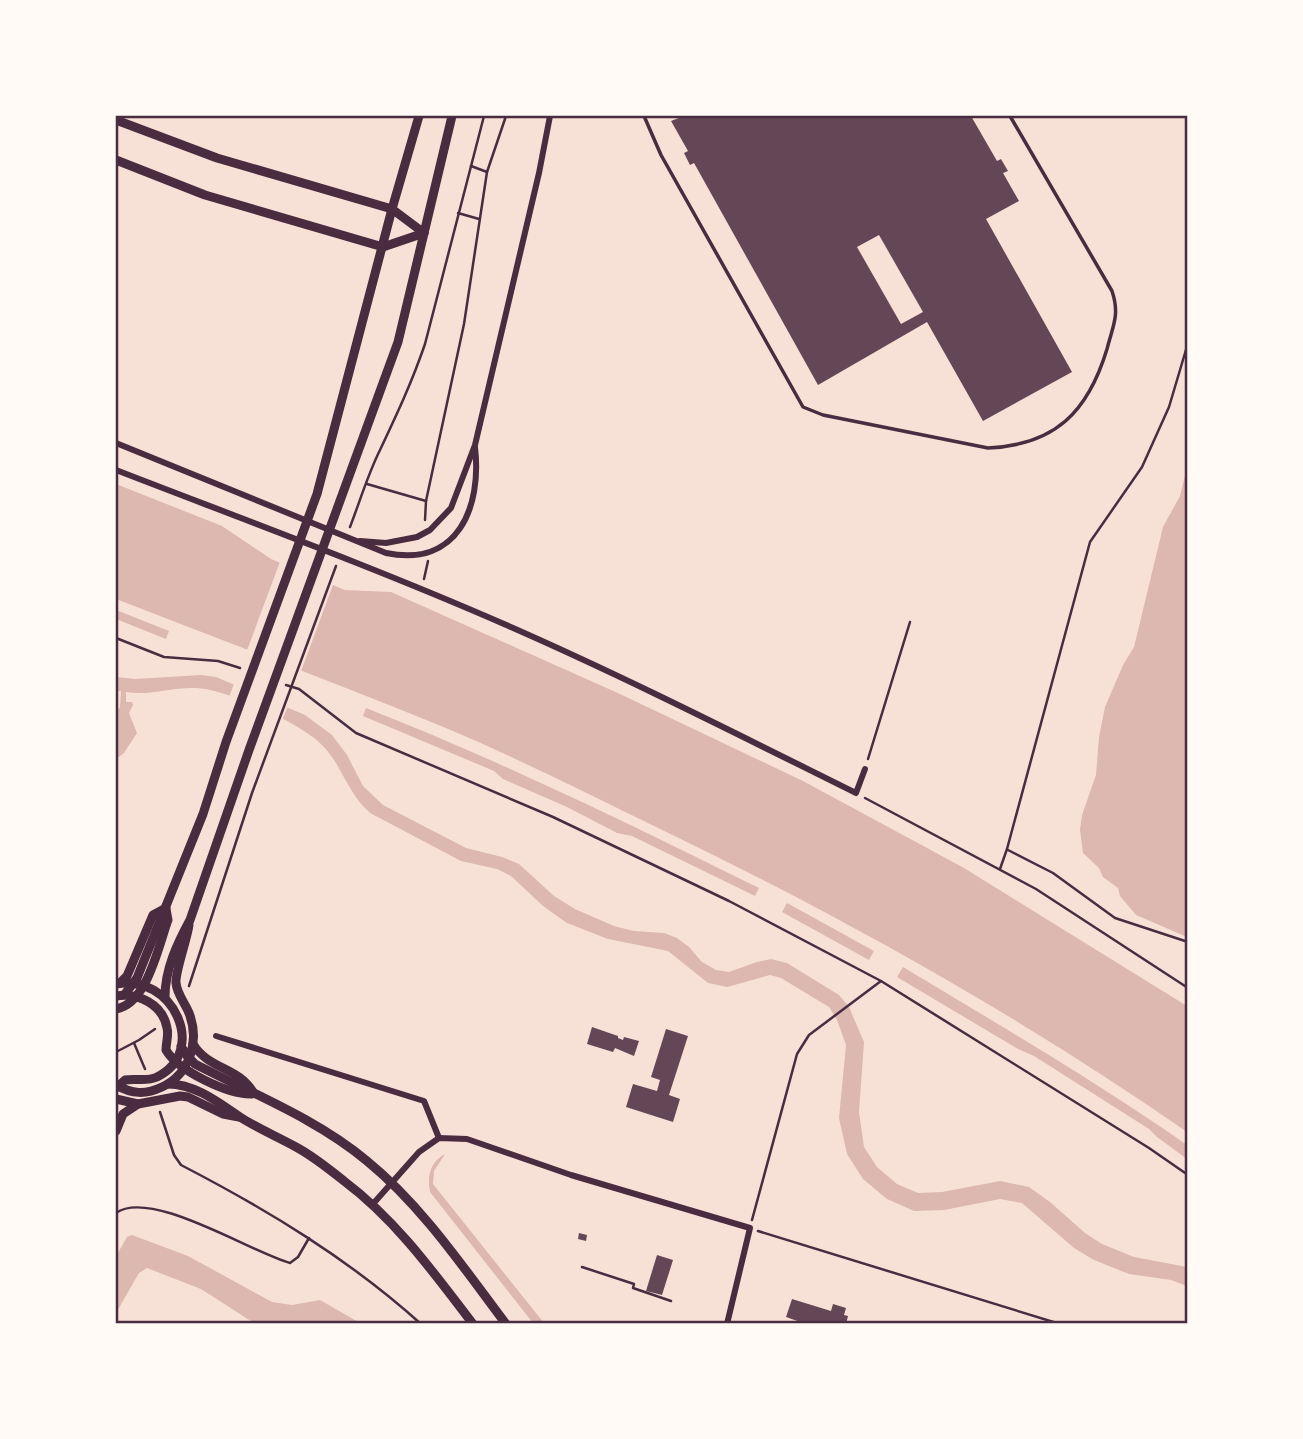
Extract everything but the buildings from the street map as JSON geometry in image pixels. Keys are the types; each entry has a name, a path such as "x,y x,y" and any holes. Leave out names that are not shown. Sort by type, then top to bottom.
{"main road":[{"path":"116,1009 129,1005 137,996 139,984 168,920 166,908 203,814 226,742 317,494 419,116"},
{"path":"164,997 165,979 179,940 190,920 398,342 452,116"},
{"path":"116,120 217,158 392,209 424,233"},
{"path":"116,160 205,195 383,247 424,233"},
{"path":"118,983 127,976 153,915 166,908"},
{"path":"116,1086 132,1093 149,1092 168,1084 184,1069 189,1059 193,1044 192,1022 175,979 187,944 190,920"},
{"path":"118,983 139,984 164,997 179,1020 181,1046 189,1059 312,1123 366,1159 432,1227 506,1324"},
{"path":"120,995 139,984"},
{"path":"120,995 137,996 154,1005 164,1018 168,1031 166,1050 184,1069 238,1094 254,1094"},
{"path":"193,1044 206,1059 245,1080 254,1094"},
{"path":"116,1086 125,1080 144,1081 158,1076 174,1061 181,1046"},
{"path":"168,1084 191,1088 228,1107 300,1149 346,1181 412,1246 473,1324"},
{"path":"117,1102 132,1093"},
{"path":"117,1102 138,1104 180,1096 188,1097 223,1114 241,1117"},
{"path":"116,1131 122,1114 138,1104"}],"street":[{"path":"360,541 386,543 408,539 430,530 450,508 464,467 475,445 550,116"},
{"path":"116,443 386,553 403,555 426,552 447,542 462,526 472,507 477,481 475,445"},
{"path":"116,470 504,624 856,793 865,769"},
{"path":"216,1035 424,1101 439,1138"},
{"path":"372,1205 419,1152 439,1138 467,1139 571,1175 750,1228 727,1324"}],"lane":[{"path":"644,116 661,155 803,407 823,415 988,447 1028,443 1047,435 1074,414 1092,389 1104,360 1118,309 1112,291 1010,116"}],"path":[{"path":"348,535 380,450 392,428 425,344 484,116"},
{"path":"367,484 426,501 464,324 487,172 506,116"},
{"path":"471,166 487,172"},
{"path":"458,213 480,219"},
{"path":"1000,869 1090,542 1142,467 1169,407 1188,343"},
{"path":"185,993 196,968 252,793 338,561"},
{"path":"865,769 909,622"},
{"path":"116,638 163,657 218,661 241,669"},
{"path":"276,681 299,689 356,733 553,817 729,901 880,981 1188,1175"},
{"path":"856,793 1048,896 1188,988"},
{"path":"1007,849 1053,873 1115,918 1188,942"},
{"path":"880,981 809,1035 797,1054 750,1228 1060,1324"},
{"path":"116,1052 157,1027"},
{"path":"174,1155 181,1165 249,1200 309,1238 421,1324"},
{"path":"116,1213 137,1207 163,1212 213,1228 290,1263 298,1257 309,1238"},
{"path":"582,1267 634,1284 632,1288 671,1301"}],"shaded area":[{"path":"1187,467 1188,937 1136,915 1120,896 1118,888 1103,877 1099,868 1083,853 1080,830 1082,815 1096,775 1105,707 1134,647 1163,527 1180,496"},
{"path":"116,484 222,526 271,559 345,590 391,592 620,694 803,781 964,868 1187,1006 1187,1132 1059,1047 927,968 723,860 468,738 116,599"},
{"path":"116,610 169,631 166,639 116,619"},
{"path":"201,675 216,677 305,715 332,735 347,755 363,786 383,805 466,848 519,864 554,896 575,909 614,926 634,931 664,933 677,938 702,962 716,970 729,972 771,959 787,963 839,995 849,1007 864,1042 859,1112 864,1147 877,1167 897,1184 918,1193 942,1192 1000,1181 1029,1187 1102,1244 1134,1257 1187,1267 1187,1286 1171,1280 1129,1274 1094,1260 1074,1248 1022,1203 1000,1199 944,1210 914,1211 887,1199 863,1179 847,1154 839,1118 846,1045 829,1007 781,978 770,975 727,987 708,983 668,951 608,939 567,923 543,906 511,876 497,869 461,861 372,814 357,799 322,745 281,718 244,701 209,690 187,688 144,693 126,692 126,702 132,702 133,705 129,713 137,733 124,753 116,759 116,713 120,707 121,691 116,691 116,677 135,679"},
{"path":"366,708 516,771 759,888 755,896 632,836 617,833 503,779 494,771 363,716"},
{"path":"787,903 874,951 869,960 782,912"},
{"path":"903,967 1153,1121 1187,1145 1187,1159 1149,1129 1034,1056 897,977"},
{"path":"445,1154 434,1171 433,1184 544,1323 533,1323 430,1192 431,1170 436,1161"},
{"path":"132,1235 188,1256 272,1302 292,1305 320,1300 360,1323 254,1323 201,1289 147,1268 139,1273 116,1313 116,1256 127,1237"}],"pier":[{"path":"281,559 334,582 300,674 246,653"},
{"path":"235,681 289,703 282,721 228,700"}]}
